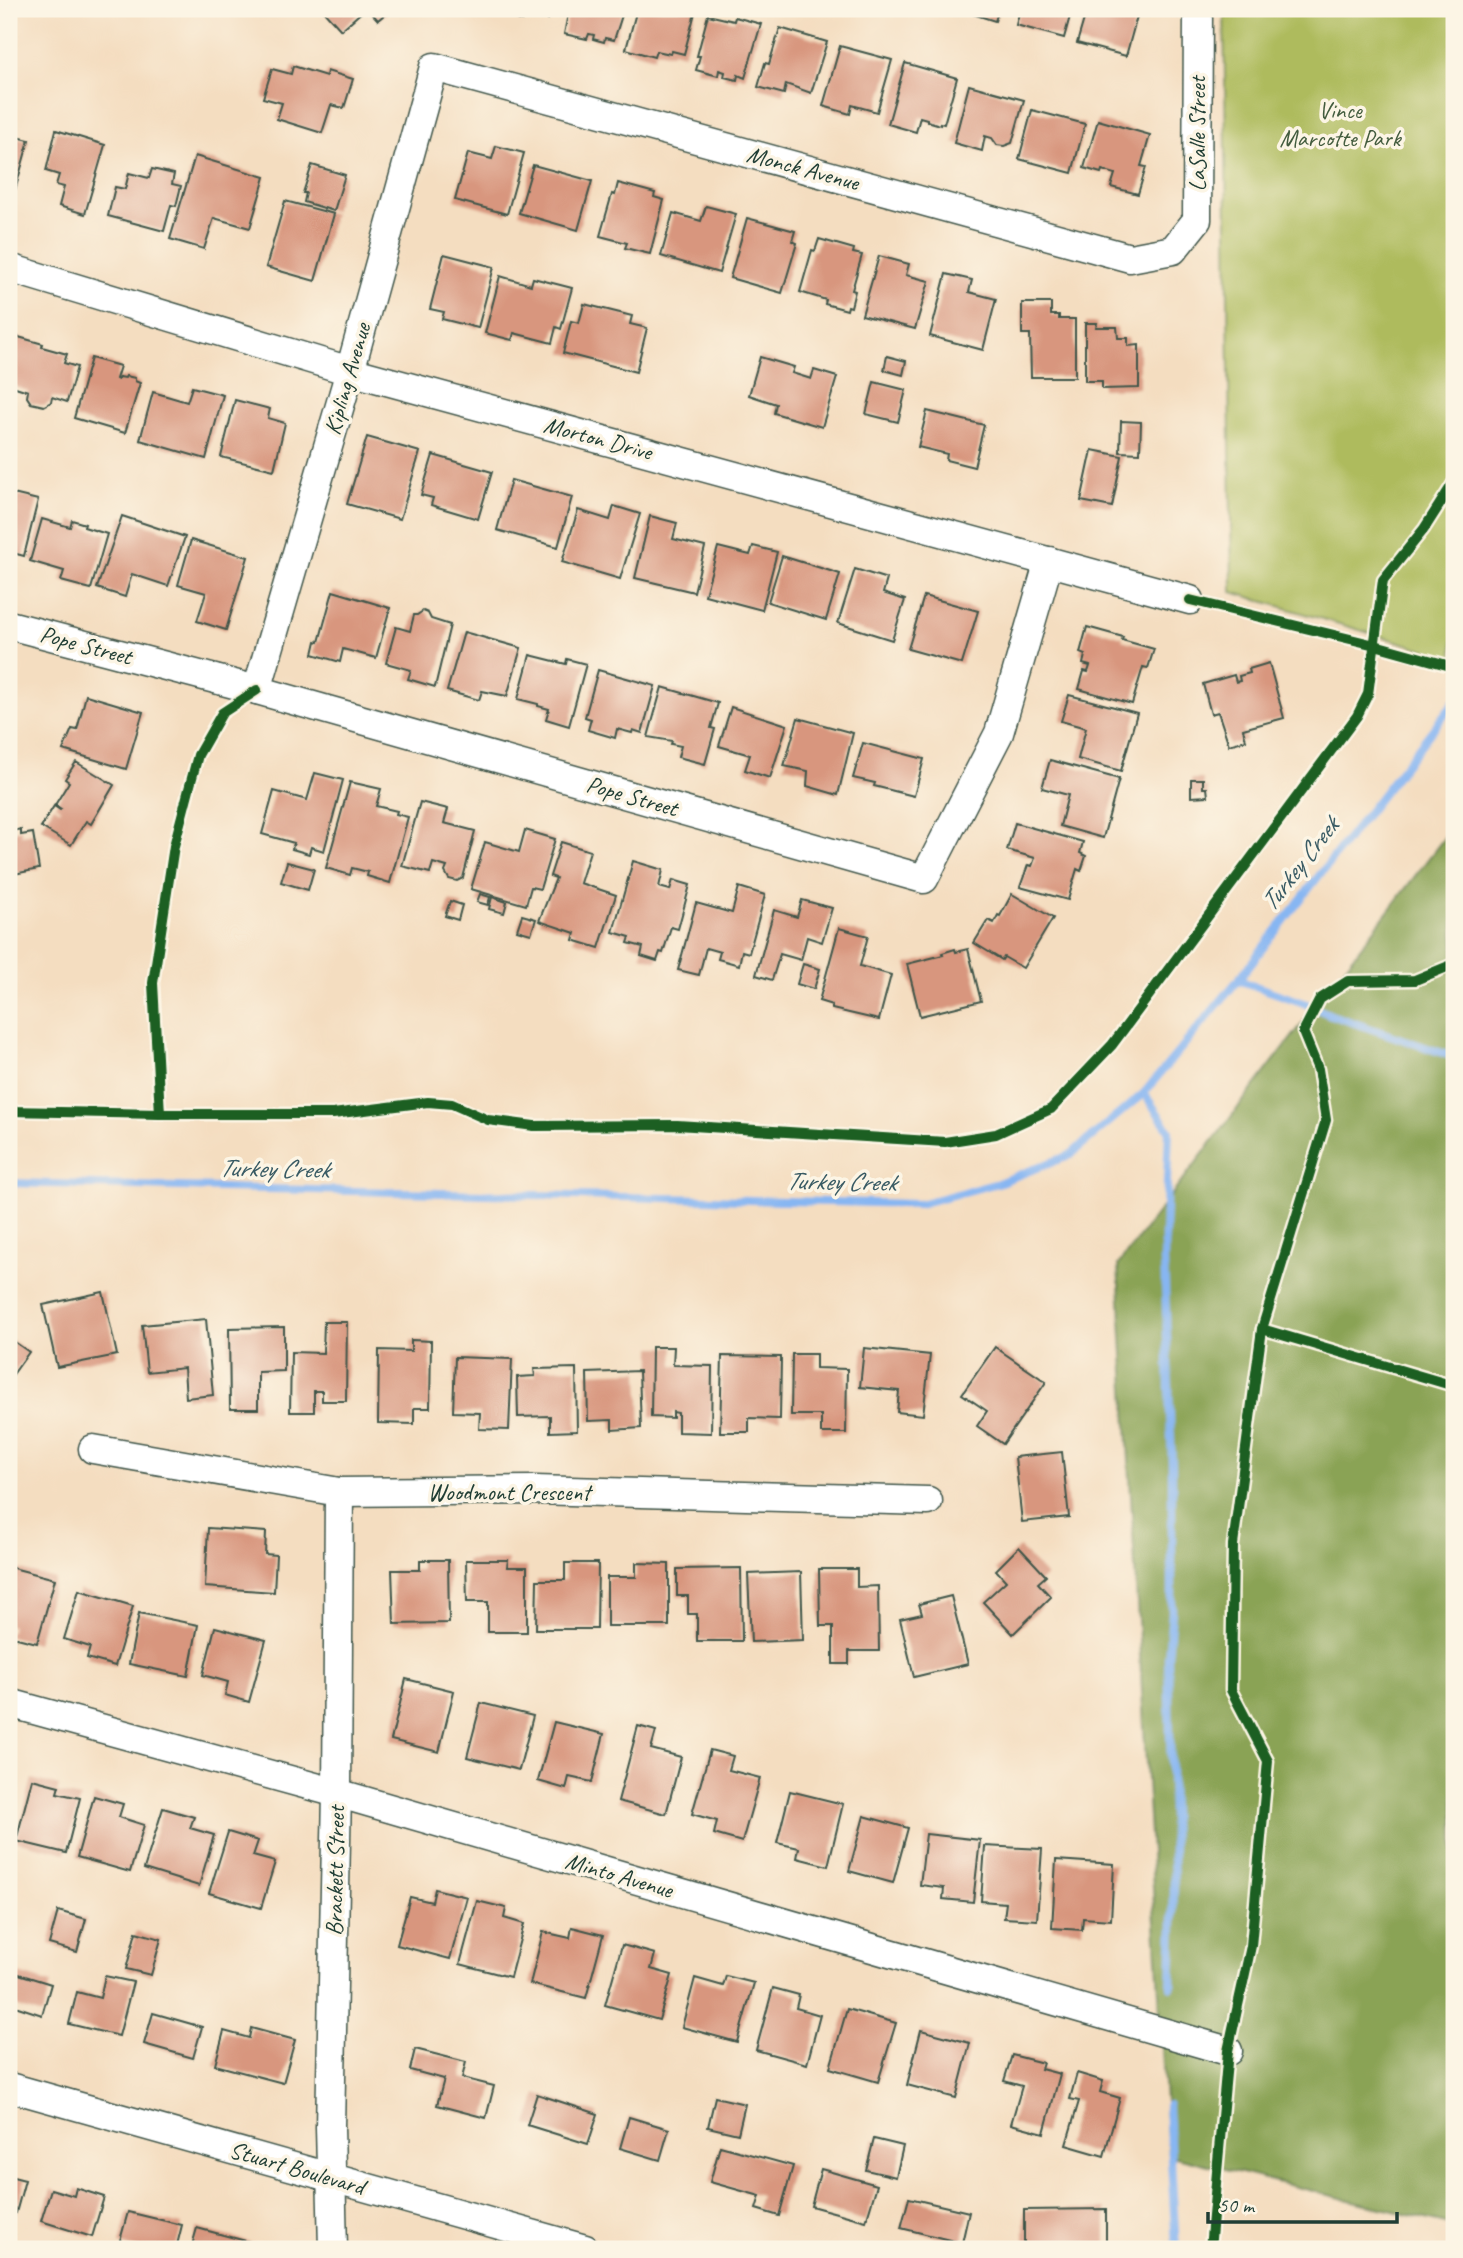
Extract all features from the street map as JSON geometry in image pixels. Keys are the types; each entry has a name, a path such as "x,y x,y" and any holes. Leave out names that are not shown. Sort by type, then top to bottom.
{"street":[{"name":"LaSalle Street","path":"1173,250 1197,220 1198,9"},
{"name":"Monck Avenue","path":"434,67 1130,258 1173,250"},
{"name":"Kipling Avenue","path":"257,690 350,371 434,67"},
{"name":"Morton Drive","path":"9,268 350,371 1190,600"},
{"name":"Pope Street","path":"9,625 257,690 924,879 999,733 1049,561"},
{"name":"Woodmont Crescent","path":"93,1449 339,1492 535,1490 928,1501"},
{"name":"Brackett Street","path":"333,2249 330,2126 337,1793 339,1492"},
{"name":"Minto Avenue","path":"9,1703 337,1793 1228,2051"},
{"name":"Stuart Boulevard","path":"9,2088 585,2249"}],"green space":[{"name":"Vince Marcotte Park","path":"1224,9 1454,9 1453,658 1232,592"},
{"path":"1454,825 1454,2226 1168,2155 1118,1265"}],"building":[{"path":"322,9 365,9 341,30"},
{"path":"368,9 391,9 378,20"},
{"path":"501,9 550,9 547,19 524,14 522,21 499,14"},
{"path":"569,9 624,9 614,40 605,38 604,42 593,39 594,35 589,34 587,39 564,34"},
{"path":"637,9 696,9 684,54 656,51 654,57 626,49"},
{"path":"957,9 999,9 995,21"},
{"path":"1020,9 1072,9 1064,38 1016,25"},
{"path":"1087,9 1139,9 1126,56 1077,43"},
{"path":"708,15 734,21 735,17 761,24 745,78 738,75 737,80 724,77 725,72 719,70 718,76 696,70"},
{"path":"780,28 827,42 811,93 786,84 784,94 758,87 765,63 769,64"},
{"path":"840,46 892,60 877,112 852,105 850,114 823,106"},
{"path":"905,63 957,78 944,124 920,117 916,132 888,124"},
{"path":"293,66 326,76 327,71 353,79 344,108 331,105 322,133 277,119 282,103 263,98 272,69 291,74"},
{"path":"969,85 1024,100 1012,143 997,145 992,138 985,136 982,151 954,143"},
{"path":"1032,110 1085,124 1072,173 1019,159"},
{"path":"1098,120 1150,135 1141,166 1146,167 1138,194 1111,187 1115,174 1084,168"},
{"path":"56,130 105,145 85,214 59,206 64,187 56,185 59,175 46,171"},
{"path":"9,135 29,140 14,194 9,192"},
{"path":"496,146 524,153 507,214 455,200 468,153 492,159"},
{"path":"195,156 265,177 250,228 214,218 204,249 170,239"},
{"path":"312,165 345,175 334,211 304,202 306,193 303,193"},
{"path":"533,165 592,181 578,230 519,213"},
{"path":"152,169 174,174 172,184 181,186 176,206 171,205 164,231 108,216 115,187 125,189 129,173 149,178"},
{"path":"618,183 655,193 654,197 664,200 650,254 625,248 627,243 600,236 612,194 615,195"},
{"path":"285,201 334,214 315,281 266,267"},
{"path":"706,206 736,214 719,273 661,256 673,213 701,221"},
{"path":"747,218 795,231 792,241 797,243 782,293 730,278"},
{"path":"819,239 854,249 853,253 862,255 852,290 855,291 851,307 848,306 847,310 825,304 826,300 800,292 812,250 815,251"},
{"path":"444,254 494,267 478,328 442,319 444,312 430,309"},
{"path":"879,256 909,264 906,275 929,281 915,329 862,315"},
{"path":"946,274 972,280 969,292 996,299 983,350 930,336"},
{"path":"500,276 531,285 533,278 572,288 561,329 556,327 552,343 514,333 512,340 485,333"},
{"path":"1022,303 1051,303 1051,315 1059,315 1059,319 1075,319 1075,377 1031,377 1030,334 1022,334"},
{"path":"584,304 632,316 630,324 647,328 636,372 563,353 571,321 579,323"},
{"path":"1085,323 1097,323 1096,327 1117,327 1118,338 1128,338 1128,346 1139,345 1139,388 1102,389 1102,381 1085,381"},
{"path":"15,336 67,354 64,363 77,367 67,402 52,397 51,402 44,406 31,403 27,397 28,391 9,385 9,359"},
{"path":"887,356 906,361 903,375 884,370"},
{"path":"760,357 794,367 792,373 811,379 814,370 837,377 822,427 774,413 776,404 749,395"},
{"path":"91,358 120,366 116,379 126,376 135,378 135,381 140,383 125,433 74,418"},
{"path":"874,382 906,390 898,422 866,414"},
{"path":"192,387 223,395 206,459 140,440 153,392 187,402"},
{"path":"235,400 270,409 268,418 285,423 274,470 221,457"},
{"path":"927,411 984,425 974,467 946,460 947,454 918,447"},
{"path":"1121,421 1141,422 1140,453 1120,452"},
{"path":"367,437 420,452 400,519 347,504"},
{"path":"1092,450 1122,456 1112,507 1081,501"},
{"path":"433,455 492,472 478,519 431,505 433,498 421,495"},
{"path":"511,480 572,497 558,547 497,530"},
{"path":"9,493 38,500 24,556 9,552"},
{"path":"614,506 640,514 620,579 562,562 578,510 610,520"},
{"path":"122,516 185,537 168,586 132,574 125,597 97,588"},
{"path":"650,516 677,523 673,539 705,547 694,592 635,578"},
{"path":"42,519 70,527 72,520 107,534 91,589 61,581 64,571 30,561"},
{"path":"191,540 248,557 226,630 197,621 206,593 178,585"},
{"path":"753,546 777,552 762,610 705,595 718,547 750,555"},
{"path":"782,556 840,574 826,620 768,602"},
{"path":"855,569 887,579 883,593 905,600 892,640 838,623"},
{"path":"333,591 390,608 376,658 343,649 340,662 313,654"},
{"path":"924,596 978,611 962,664 908,649"},
{"path":"423,611 428,613 431,619 450,625 435,687 408,679 411,670 386,663 396,627 410,631 414,615"},
{"path":"1087,627 1154,649 1148,668 1143,667 1132,704 1079,689 1084,671 1088,672 1090,666 1083,664 1085,655 1080,653"},
{"path":"464,632 521,648 507,696 482,691 479,700 447,691"},
{"path":"530,655 566,664 567,659 586,664 569,726 546,719 549,709 518,699"},
{"path":"1269,663 1284,718 1243,729 1246,740 1229,745 1218,712 1211,714 1203,684 1234,675 1236,682 1240,681 1239,676 1250,673 1249,669"},
{"path":"598,670 655,686 642,733 617,729 615,738 588,730 591,719 585,717"},
{"path":"662,687 718,703 711,728 715,729 705,764 678,757 681,746 671,744 672,741 648,737"},
{"path":"86,695 143,712 126,769 63,750 72,729 77,730"},
{"path":"1069,695 1137,713 1121,771 1078,759 1086,728 1061,721"},
{"path":"731,707 787,725 770,778 745,770 750,755 719,746"},
{"path":"798,718 853,733 838,795 807,786 808,771 784,766"},
{"path":"863,743 924,759 914,796 853,778"},
{"path":"1050,760 1119,779 1103,838 1060,826 1068,795 1042,788"},
{"path":"76,762 114,785 91,824 86,821 71,845 41,827 54,806 61,809 55,805 69,782 65,779"},
{"path":"315,773 343,780 324,851 311,847 309,854 292,849 294,843 262,834 274,791 307,800"},
{"path":"1191,779 1203,779 1203,788 1207,788 1208,796 1191,797"},
{"path":"350,782 381,789 376,806 408,817 390,883 367,876 368,872 352,868 350,875 326,868"},
{"path":"420,802 448,809 444,823 475,831 463,878 457,881 449,879 445,872 447,867 433,863 430,873 402,866"},
{"path":"1015,823 1083,842 1080,853 1086,856 1081,871 1077,869 1068,900 1020,887 1028,865 1032,866 1035,858 1007,850"},
{"path":"21,829 21,835 33,833 39,869 9,875 9,832"},
{"path":"525,830 555,839 540,889 531,887 526,905 471,889 485,842 519,852"},
{"path":"561,842 590,851 580,883 616,895 599,948 573,940 575,933 539,921 556,878 550,876"},
{"path":"633,861 663,870 659,887 670,890 673,880 690,885 678,929 671,927 663,953 660,952 657,961 641,956 643,947 628,943 630,937 613,932"},
{"path":"287,862 314,869 308,890 281,882"},
{"path":"739,887 765,895 749,953 742,951 739,965 718,959 720,952 706,948 699,975 678,970 696,903 732,913"},
{"path":"480,894 490,897 488,905 477,902"},
{"path":"1012,894 1053,918 1023,968 1004,957 1002,960 974,943 988,920 994,923 998,915 1000,916"},
{"path":"492,897 507,902 504,913 489,909"},
{"path":"802,900 832,908 822,942 807,937 801,960 780,954 772,980 756,975 774,910 797,917"},
{"path":"450,901 462,905 458,920 445,916"},
{"path":"522,915 536,919 531,934 517,930"},
{"path":"839,928 868,936 860,966 891,975 879,1020 832,1009 832,1005 819,1001"},
{"path":"955,949 956,952 968,949 981,1001 920,1016 907,964 943,955 942,953"},
{"path":"803,964 820,969 814,989 797,984"},
{"path":"103,1292 117,1355 57,1367 43,1305"},
{"path":"206,1319 213,1395 186,1398 184,1368 147,1372 142,1325"},
{"path":"324,1322 347,1322 346,1401 322,1401 322,1391 314,1391 314,1412 290,1412 291,1352 323,1353"},
{"path":"284,1327 284,1371 258,1372 258,1409 230,1409 229,1328"},
{"path":"9,1338 29,1352 9,1380"},
{"path":"411,1340 431,1341 430,1408 414,1408 414,1424 378,1423 379,1350 411,1351"},
{"path":"652,1347 674,1347 673,1365 712,1366 711,1433 678,1432 678,1413 673,1412 673,1418 651,1417"},
{"path":"995,1347 1046,1382 1003,1444 977,1426 987,1411 962,1394"},
{"path":"864,1348 930,1355 923,1415 897,1412 899,1391 860,1387"},
{"path":"792,1354 816,1354 816,1368 847,1369 846,1433 821,1433 821,1415 791,1415"},
{"path":"722,1356 781,1357 780,1419 749,1418 749,1432 720,1432"},
{"path":"455,1357 512,1359 509,1430 479,1429 480,1413 453,1412"},
{"path":"576,1368 577,1431 550,1432 550,1416 518,1417 517,1377 535,1376 534,1369"},
{"path":"639,1371 641,1428 612,1430 612,1420 588,1421 587,1373"},
{"path":"1062,1452 1069,1517 1022,1522 1015,1457"},
{"path":"208,1528 266,1532 265,1554 276,1555 274,1592 205,1587"},
{"path":"1019,1547 1046,1576 1038,1583 1051,1597 1013,1634 983,1602 1006,1581 996,1570"},
{"path":"420,1560 448,1560 449,1623 394,1624 392,1570 420,1570"},
{"path":"466,1560 508,1560 507,1567 527,1567 527,1632 488,1632 488,1602 467,1602"},
{"path":"565,1563 598,1563 597,1629 536,1629 537,1580 565,1580"},
{"path":"636,1563 669,1564 669,1626 607,1626 607,1577 636,1577"},
{"path":"9,1567 55,1579 37,1643 9,1636 12,1626 9,1625"},
{"path":"741,1568 742,1641 697,1641 697,1614 688,1614 688,1596 677,1596 677,1569"},
{"path":"819,1569 857,1569 857,1587 878,1586 879,1651 849,1651 849,1664 833,1664 833,1626 820,1626"},
{"path":"801,1572 803,1640 751,1642 748,1574"},
{"path":"79,1590 133,1606 115,1666 87,1658 90,1647 64,1639"},
{"path":"951,1596 968,1664 914,1677 900,1619 922,1614 919,1604"},
{"path":"139,1613 198,1625 188,1676 129,1664"},
{"path":"215,1627 266,1640 249,1702 225,1695 228,1682 203,1675"},
{"path":"406,1679 454,1691 439,1752 391,1740"},
{"path":"481,1703 533,1716 519,1770 467,1757"},
{"path":"554,1722 604,1734 592,1782 569,1777 566,1789 538,1781"},
{"path":"638,1726 656,1731 651,1749 681,1757 666,1814 618,1801"},
{"path":"710,1750 733,1756 729,1770 760,1778 742,1842 714,1834 717,1821 692,1814"},
{"path":"32,1779 59,1786 57,1793 80,1798 66,1853 16,1841"},
{"path":"790,1791 843,1804 828,1866 797,1858 799,1848 777,1843"},
{"path":"94,1796 123,1804 119,1817 144,1825 130,1872 77,1857"},
{"path":"163,1808 194,1817 190,1828 214,1835 199,1886 144,1869"},
{"path":"864,1816 908,1828 893,1883 849,1871"},
{"path":"228,1832 258,1841 253,1856 275,1862 261,1908 209,1893"},
{"path":"926,1834 980,1840 973,1902 943,1899 944,1888 920,1885"},
{"path":"985,1846 1042,1849 1037,1920 1004,1918 1006,1903 981,1901"},
{"path":"1056,1860 1114,1864 1111,1920 1083,1918 1082,1930 1052,1928"},
{"path":"435,1889 467,1897 450,1959 397,1945 410,1897 432,1902"},
{"path":"477,1901 506,1908 504,1918 524,1924 510,1977 460,1964"},
{"path":"58,1911 86,1919 77,1952 49,1944"},
{"path":"572,1927 603,1935 586,1998 530,1984 543,1932 570,1938"},
{"path":"136,1932 161,1939 151,1975 126,1969"},
{"path":"622,1945 655,1954 651,1969 672,1975 659,2020 605,2005"},
{"path":"9,1971 51,1984 42,2015 9,2004"},
{"path":"105,1976 133,1982 119,2036 69,2024 77,1992 100,1998"},
{"path":"726,1976 754,1983 737,2042 682,2027 695,1978 723,1986"},
{"path":"773,1988 799,1995 796,2008 820,2015 807,2064 756,2050"},
{"path":"847,2009 896,2023 878,2082 830,2068"},
{"path":"153,2013 202,2027 193,2058 144,2044"},
{"path":"251,2028 295,2040 283,2083 215,2065 224,2031 249,2038"},
{"path":"921,2030 970,2043 956,2098 907,2085"},
{"path":"415,2049 466,2062 462,2078 494,2086 486,2118 437,2105 444,2079 410,2070"},
{"path":"1012,2055 1043,2063 1041,2069 1060,2074 1044,2133 1011,2124 1022,2086 1004,2081"},
{"path":"1077,2073 1103,2081 1100,2092 1120,2098 1104,2156 1066,2145 1079,2101 1070,2099"},
{"path":"537,2094 598,2114 588,2144 527,2125"},
{"path":"715,2097 745,2104 738,2134 708,2127"},
{"path":"629,2117 669,2129 660,2160 620,2148"},
{"path":"874,2139 903,2146 896,2177 866,2170"},
{"path":"720,2146 793,2166 779,2216 756,2209 760,2196 710,2182"},
{"path":"821,2169 877,2185 866,2221 811,2206"},
{"path":"9,2176 25,2180 16,2213 9,2211"},
{"path":"76,2188 104,2197 92,2237 41,2221 51,2189 74,2196"},
{"path":"909,2198 969,2212 962,2243 901,2228"},
{"path":"1106,2209 1106,2249 1024,2249 1024,2210"},
{"path":"128,2212 182,2225 176,2249 139,2249 119,2244"},
{"path":"197,2228 261,2245 260,2249 191,2249"}],"waterway":[{"name":"Turkey Creek","path":"9,1183 919,1204 998,1183 1070,1155 1144,1093 1238,980 1454,702"},
{"path":"1238,980 1454,1057"},
{"path":"1144,1093 1169,1130 1164,1260 1172,1464 1172,1612 1168,1658 1174,1888 1171,1987"},
{"path":"1168,2105 1176,2249"}],"cycle path":[{"path":"9,1111 333,1114 428,1102 452,1104 488,1120 534,1126 677,1125 945,1142 996,1134 1051,1109 1112,1045 1357,716 1368,694 1383,580 1424,529 1454,482"},
{"path":"1190,600 1454,667"},
{"path":"160,1114 153,983 174,846 198,755 222,713 257,690"},
{"path":"1454,964 1415,980 1348,981 1320,999 1303,1032 1318,1069 1326,1120 1262,1329 1454,1386"},
{"path":"1210,2249 1228,2051 1251,1946 1268,1761 1231,1690 1233,1545 1262,1329"}]}
